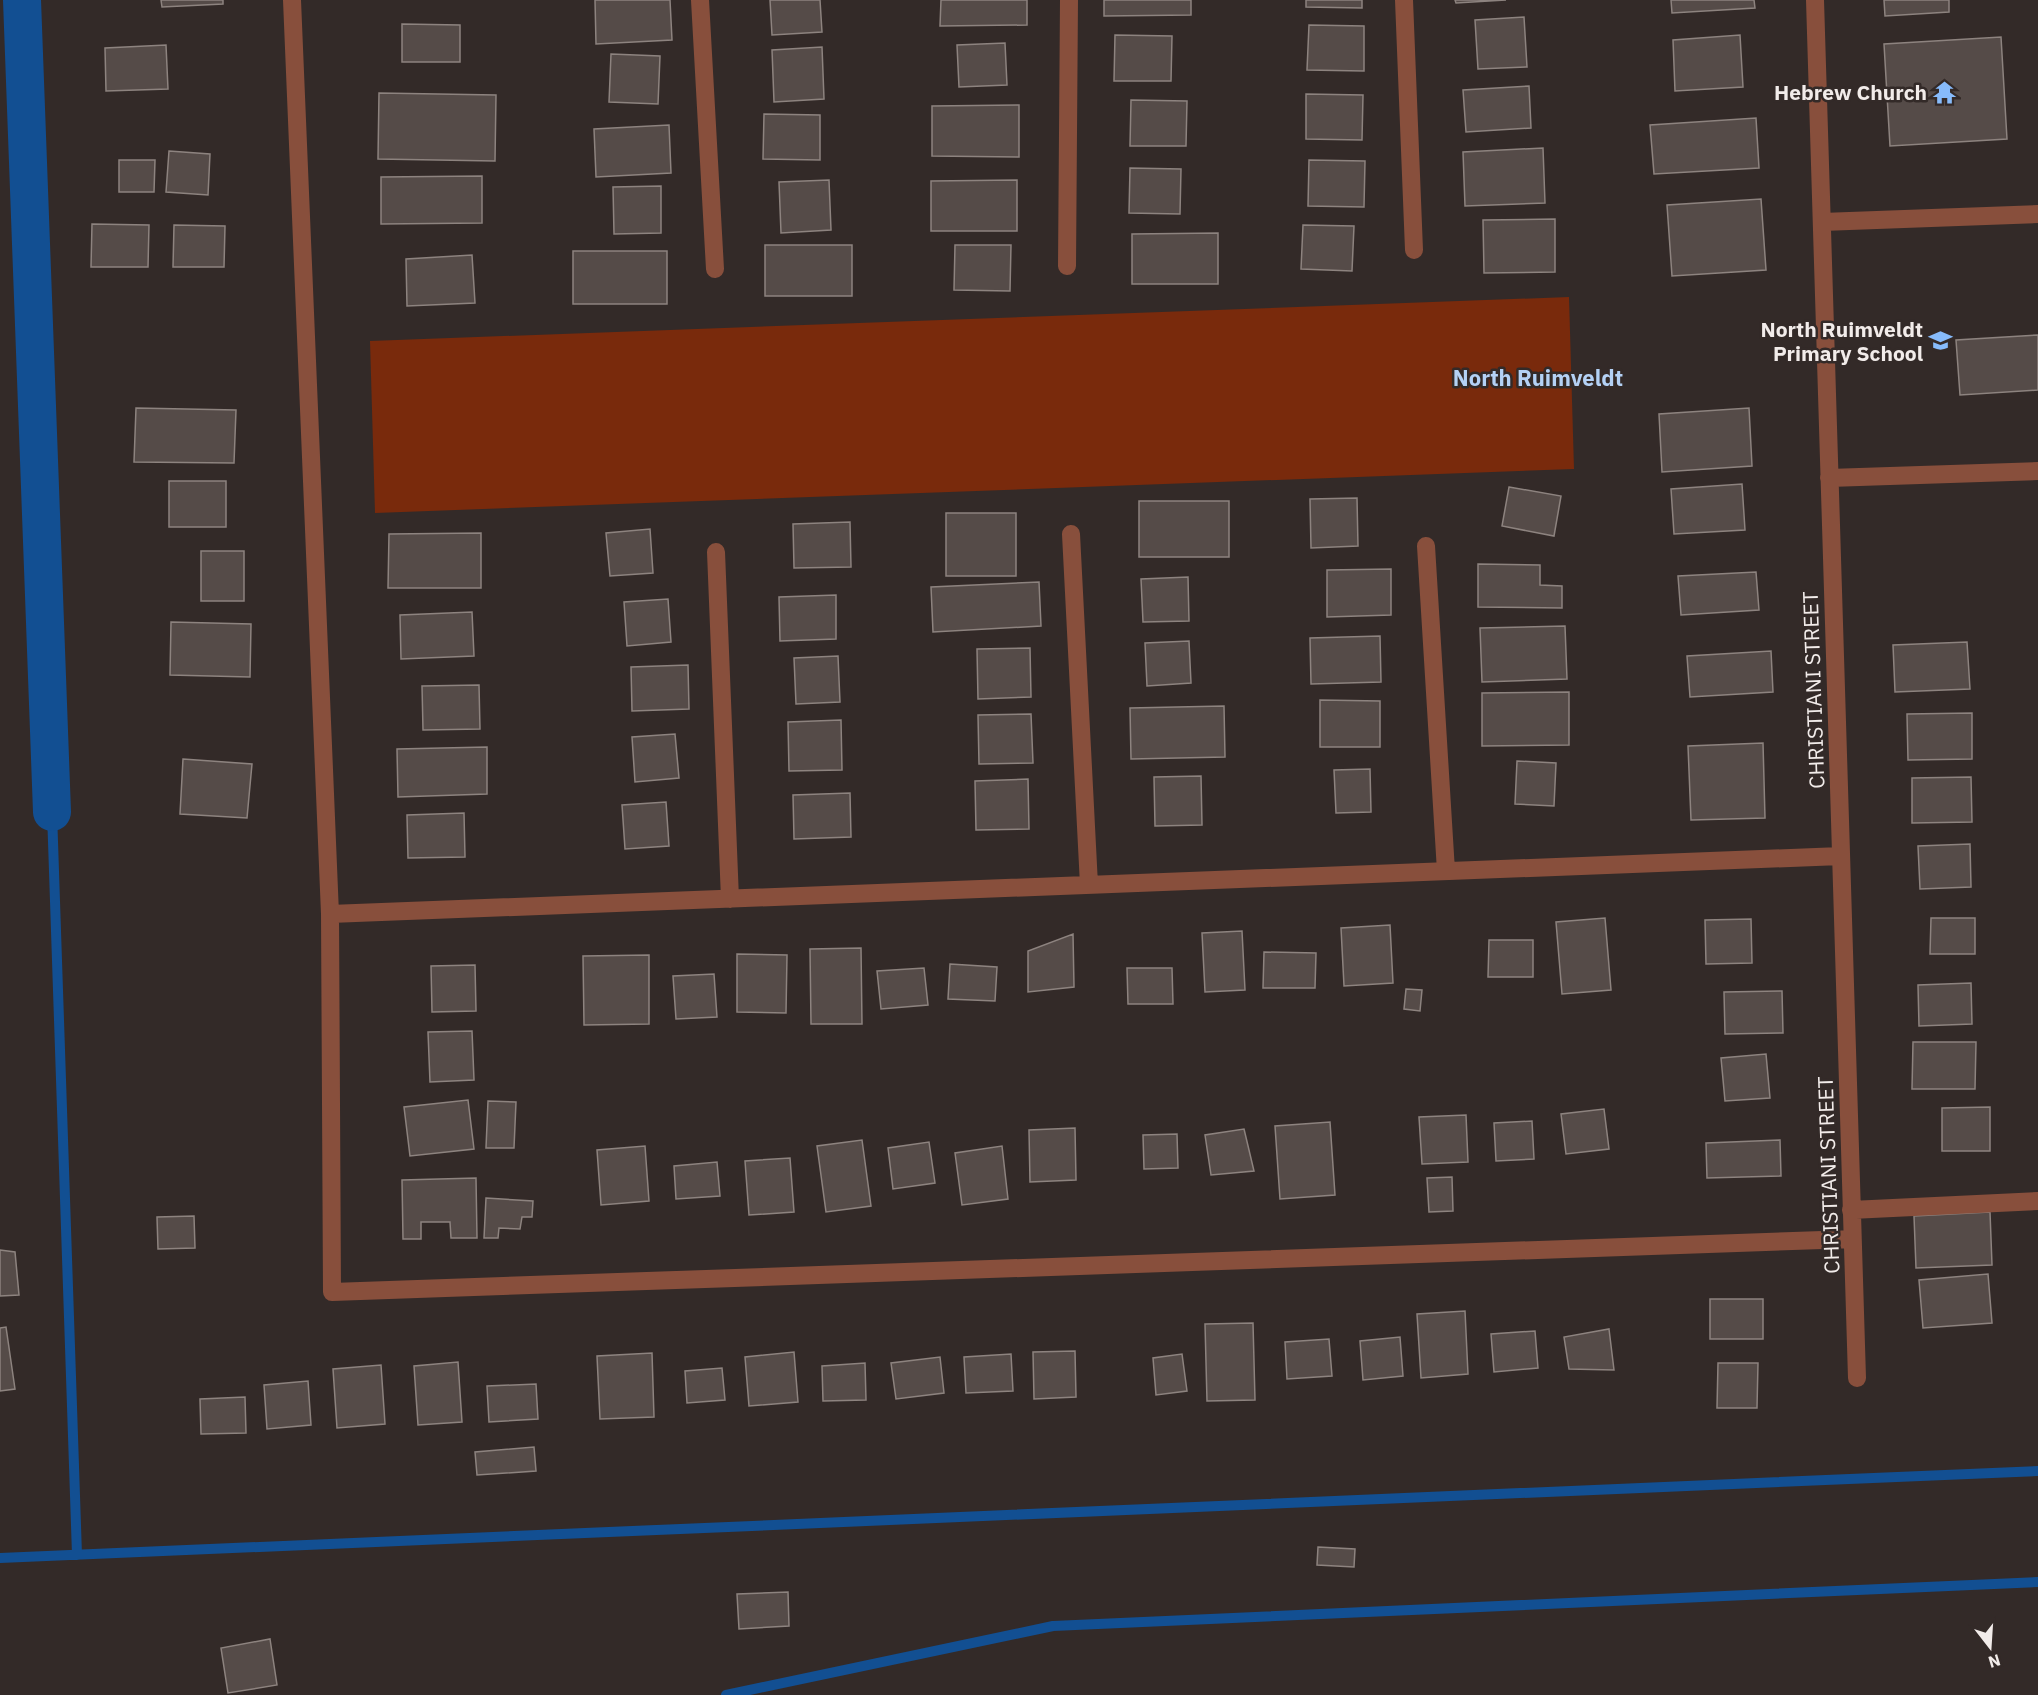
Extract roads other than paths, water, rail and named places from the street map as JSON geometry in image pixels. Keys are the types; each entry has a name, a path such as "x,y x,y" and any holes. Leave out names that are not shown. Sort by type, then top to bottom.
{"street":[{"path":"292,0 330,914 332,1292 1852,1239"},
{"path":"700,0 715,269"},
{"path":"1067,266 1069,0"},
{"path":"1404,0 1414,250"},
{"name":"CHRISTIANI STREET","path":"1815,0 1857,1378"},
{"path":"1822,222 2038,214"},
{"path":"1829,478 2038,471"},
{"path":"1071,534 1089,885"},
{"path":"1426,546 1446,871"},
{"path":"716,552 730,899"},
{"path":"330,914 1841,856"},
{"path":"1851,1210 2038,1201"}],"waterway":[{"path":"22,0 52,812"},
{"path":"52,812 77,1555"},
{"path":"0,1558 2038,1471"},
{"path":"726,1695 1053,1626 2038,1582"}],"place":[{"name":"Hebrew Church","path":"1945,92"},
{"name":"North Ruimveldt Primary School","path":"1941,341"}],"district":[{"name":"North Ruimveldt","path":"1538,377"}]}
